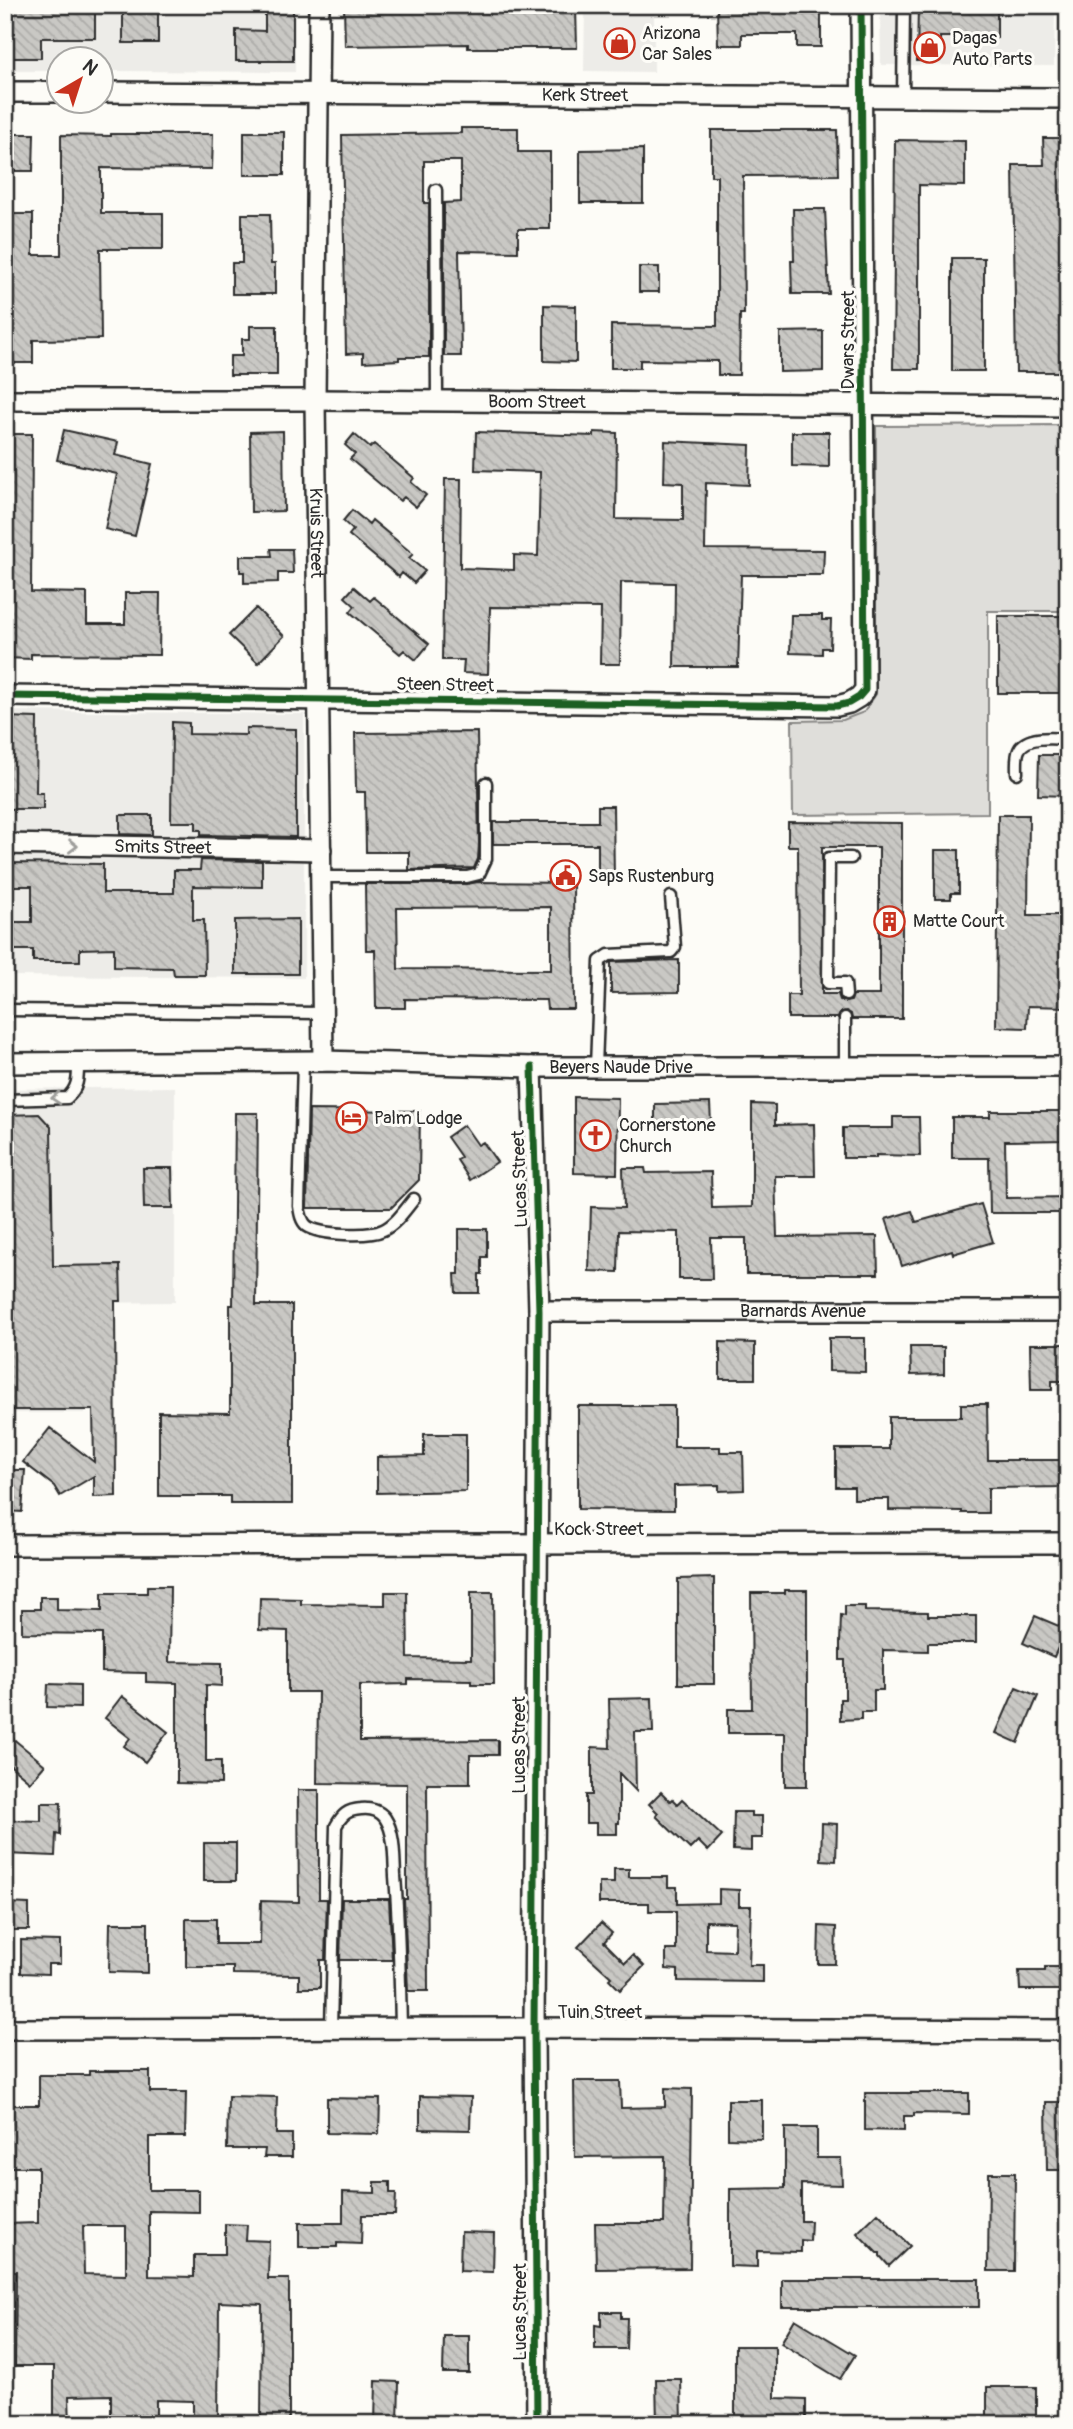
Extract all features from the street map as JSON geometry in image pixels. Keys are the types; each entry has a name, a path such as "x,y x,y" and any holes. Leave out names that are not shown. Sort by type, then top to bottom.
{"street":[{"name":"Kruis Street","path":"313,1061 322,1013 315,400 319,5"},
{"name":"Dwars Street","path":"862,5 865,675"},
{"path":"5,92 46,92"},
{"name":"Kerk Street","path":"116,92 1068,98"},
{"name":"Boom Street","path":"5,400 1068,406"},
{"name":"Steen Street","path":"5,696 837,706 859,697 865,690 865,675"},
{"name":"Smits Street","path":"5,844 321,850"},
{"name":"Beyers Naude Drive","path":"5,1063 313,1061 532,1067 1068,1067"},
{"name":"Lucas Street","path":"532,1067 539,1311 534,2028 537,2424"},
{"name":"Barnards Avenue","path":"539,1311 1068,1311"},
{"name":"Kock Street","path":"5,1545 1068,1543"},
{"name":"Tuin Street","path":"5,2029 1068,2030"}],"lane":[{"path":"903,97 904,5"},
{"path":"436,190 438,401"},
{"path":"1017,773 1018,753 1027,742 1068,738"},
{"path":"320,877 467,877 479,874 486,859 486,783"},
{"path":"846,995 845,983 828,983 829,858 851,858"},
{"path":"596,1067 600,961 609,955 671,951 675,947 671,897"},
{"path":"5,1010 322,1013"},
{"path":"845,1018 845,1067"},
{"path":"313,1061 299,1206 301,1217 307,1225 317,1230 336,1234 376,1233 395,1222 414,1199"},
{"path":"5,1100 67,1098 74,1092 78,1082 78,1062"},
{"path":"331,2028 336,1826 342,1815 364,1808 376,1810 383,1815 389,1826 393,1846 400,1936 401,2028"}],"shaded area":[{"path":"5,5 295,5 295,72 116,71 116,46 46,46 46,71 5,71"},
{"path":"585,5 654,5 654,72 584,71"},
{"path":"880,5 1055,5 1054,66 881,65"},
{"path":"1068,425 1068,611 988,611 988,813 793,815 792,721 843,720 864,712 876,694 876,426"},
{"path":"5,711 304,714 304,978 5,976"},
{"path":"175,1087 175,1302 84,1303 85,1413 5,1413 5,1089"}],"building":[{"path":"5,5 95,5 95,38 41,38 41,58 5,58"},
{"path":"123,5 158,5 158,43 123,43"},
{"path":"265,5 293,5 293,61 236,61 236,30 265,31"},
{"path":"344,5 381,5 381,9 474,5 535,8 535,5 568,5 576,7 577,48 468,48 468,44 345,46"},
{"path":"717,5 821,5 821,47 797,47 797,34 742,34 742,45 718,45"},
{"path":"918,5 997,5 997,37 940,37 940,61 917,61"},
{"path":"461,128 518,128 518,152 550,152 550,229 518,229 518,252 459,251 461,356 444,356 444,203 461,202 461,161 424,161 424,203 429,203 429,357 399,357 399,360 363,362 363,353 346,354 342,135 461,133"},
{"path":"711,130 837,130 838,175 743,176 744,314 740,314 739,375 718,375 718,361 640,360 640,368 611,368 611,325 717,326 717,176 711,176"},
{"path":"244,132 284,132 284,175 244,175"},
{"path":"5,134 34,134 33,171 5,171"},
{"path":"213,134 212,169 101,168 101,213 163,213 163,249 100,249 101,339 33,340 33,363 6,363 6,214 33,214 33,255 61,255 61,135"},
{"path":"1043,138 1068,138 1068,252 1060,252 1062,298 1068,297 1068,372 1016,372 1013,165 1044,165"},
{"path":"895,140 965,141 965,186 919,185 919,369 893,369"},
{"path":"643,149 643,203 580,203 580,150"},
{"path":"793,209 825,209 829,294 792,294"},
{"path":"242,214 270,214 271,264 275,264 275,294 232,294 232,263 242,263"},
{"path":"952,258 984,258 984,371 952,371"},
{"path":"639,267 659,267 659,292 639,292"},
{"path":"544,305 576,306 576,362 544,361"},
{"path":"250,326 277,326 277,375 230,375 230,356 242,356 242,339 250,339"},
{"path":"823,331 823,371 780,372 780,332"},
{"path":"64,430 118,442 115,455 152,464 135,536 105,529 117,474 57,460"},
{"path":"283,431 284,511 251,512 250,432"},
{"path":"476,432 594,436 594,432 617,433 616,519 683,520 683,483 664,482 665,441 750,445 749,485 706,483 705,549 824,550 823,575 741,575 738,667 674,667 675,583 621,582 620,664 600,664 601,608 490,607 488,674 463,673 464,660 442,660 445,479 461,479 460,568 514,570 514,555 538,556 540,472 475,470"},
{"path":"792,432 829,432 829,467 792,466"},
{"path":"5,434 32,434 31,592 87,593 87,624 125,624 125,593 160,593 159,655 31,654 31,659 5,658"},
{"path":"354,434 370,448 374,444 414,478 411,482 426,495 416,507 404,497 400,501 350,459 355,454 345,445"},
{"path":"352,510 369,524 372,520 413,554 409,558 425,571 414,583 402,573 399,577 349,535 353,530 343,521"},
{"path":"271,549 292,549 293,573 278,573 278,582 244,583 244,572 240,572 240,556 272,556"},
{"path":"354,587 370,601 374,597 429,644 416,660 404,650 400,654 350,612 355,606 345,597"},
{"path":"256,608 284,636 258,663 229,635"},
{"path":"791,615 822,615 822,620 831,620 830,648 822,648 822,654 790,653"},
{"path":"998,616 1068,616 1068,693 998,693"},
{"path":"5,717 37,718 36,793 43,793 43,809 5,809"},
{"path":"172,722 189,723 189,734 246,735 246,728 296,729 296,837 201,835 201,830 196,830 196,822 171,822"},
{"path":"477,732 479,844 474,868 409,870 409,852 366,852 365,792 356,792 355,733"},
{"path":"1039,755 1067,755 1066,796 1038,795"},
{"path":"598,806 613,806 614,879 598,879 598,844 493,844 493,822 598,822"},
{"path":"120,815 152,815 152,835 120,834"},
{"path":"998,815 1029,815 1028,915 1068,915 1068,1007 1028,1006 1027,1028 996,1027"},
{"name":"Matte Court","path":"788,822 902,823 902,1019 852,1019 851,1014 846,1011 841,1012 838,1018 788,1018 788,995 799,995 798,846 788,846","holes":["822,847 879,847 879,995 853,995 851,1001 846,1002 840,1000 838,994 822,994"]},
{"path":"935,850 959,850 959,893 951,893 951,899 935,899"},
{"path":"201,860 262,861 262,887 193,886 193,920 204,920 205,975 174,975 173,968 114,967 114,948 80,949 80,961 33,961 33,950 5,950 5,922 32,922 32,886 5,886 5,863 103,864 103,893 174,893 174,870 200,870"},
{"path":"573,883 574,1009 547,1009 546,1000 405,999 405,1008 376,1008 375,950 366,950 365,884","holes":["551,907 551,970 398,969 397,908"]},
{"path":"298,919 298,974 235,974 235,920"},
{"path":"679,960 679,992 611,993 611,962"},
{"name":"Cornerstone Church","path":"574,1097 618,1098 617,1174 574,1173"},
{"path":"710,1103 711,1123 655,1123 655,1104"},
{"path":"752,1104 775,1105 775,1125 814,1124 815,1176 775,1176 777,1237 877,1236 878,1274 746,1274 746,1238 711,1238 712,1279 679,1279 679,1232 619,1231 618,1272 589,1271 591,1207 624,1208 623,1168 645,1168 646,1173 711,1172 712,1208 752,1207"},
{"path":"309,1110 420,1111 419,1180 391,1208 307,1208"},
{"path":"990,1111 1068,1111 1068,1140 1005,1141 1006,1198 1068,1197 1068,1213 990,1213 989,1158 952,1158 952,1117 990,1117"},
{"path":"235,1113 258,1113 256,1305 292,1305 292,1504 230,1504 230,1496 159,1496 159,1412 230,1413"},
{"path":"39,1114 51,1127 53,1266 120,1265 121,1301 115,1301 116,1496 94,1497 94,1476 60,1496 54,1486 23,1462 50,1428 94,1462 93,1410 5,1410 5,1115"},
{"path":"893,1117 919,1117 920,1156 876,1155 876,1158 843,1158 843,1128 893,1128"},
{"path":"464,1125 478,1145 483,1142 497,1162 470,1180 457,1160 461,1157 447,1137"},
{"path":"143,1168 172,1168 173,1208 144,1208"},
{"path":"981,1204 993,1242 953,1254 952,1250 902,1266 886,1219 912,1211 916,1222"},
{"path":"459,1229 487,1229 487,1257 482,1257 479,1293 456,1293 455,1274 459,1274"},
{"path":"829,1338 865,1338 865,1372 829,1371"},
{"path":"720,1342 755,1343 755,1379 720,1379"},
{"path":"1030,1344 1068,1344 1068,1381 1052,1381 1052,1390 1031,1390"},
{"path":"910,1347 944,1347 944,1374 911,1375"},
{"path":"961,1404 987,1404 988,1460 1065,1460 1066,1487 988,1488 988,1513 962,1513 889,1510 889,1499 854,1499 854,1487 836,1487 836,1449 889,1449 889,1417 961,1417"},
{"path":"578,1406 674,1406 674,1447 720,1447 720,1452 743,1452 744,1490 719,1491 719,1485 674,1486 674,1510 578,1509"},
{"path":"424,1434 466,1434 466,1491 377,1493 377,1457 424,1456"},
{"path":"5,1470 25,1470 22,1512 6,1511"},
{"path":"714,1578 714,1684 678,1684 678,1579"},
{"path":"147,1586 170,1586 169,1662 222,1663 222,1686 206,1685 206,1761 221,1761 221,1784 177,1783 177,1683 146,1682 146,1673 102,1672 102,1634 22,1633 22,1609 40,1609 40,1597 57,1597 57,1610 102,1611 102,1593 147,1593"},
{"path":"785,1590 807,1590 807,1786 785,1786 785,1733 728,1733 728,1709 752,1709 751,1593 785,1593"},
{"path":"385,1592 407,1592 408,1658 471,1659 471,1592 493,1592 494,1684 471,1684 471,1680 408,1679 408,1684 360,1685 360,1741 498,1740 498,1755 470,1755 470,1784 427,1784 428,1991 408,1991 404,1899 407,1899 407,1784 317,1783 318,1692 288,1692 288,1631 259,1630 260,1598 301,1599 301,1604 385,1605"},
{"path":"845,1606 865,1606 865,1611 928,1612 928,1616 976,1616 976,1643 928,1643 928,1651 883,1650 883,1690 874,1690 874,1712 861,1712 861,1719 840,1720 840,1699 845,1699 845,1660 840,1660 840,1643 841,1615 845,1616"},
{"path":"1035,1616 1066,1629 1054,1657 1023,1643"},
{"path":"48,1684 80,1685 80,1708 47,1707"},
{"path":"1016,1687 1038,1696 1018,1743 996,1733"},
{"path":"122,1696 168,1732 145,1762 124,1746 130,1738 105,1718"},
{"path":"652,1698 653,1732 635,1732 636,1791 619,1773 617,1834 596,1834 596,1823 586,1823 586,1795 592,1795 592,1747 610,1748 609,1699"},
{"path":"5,1732 45,1765 30,1782 5,1761"},
{"path":"298,1790 319,1790 319,1899 327,1899 325,1960 320,1960 320,1988 299,1988 299,1975 233,1974 233,1967 186,1967 186,1919 216,1919 216,1944 260,1944 261,1901 299,1902"},
{"path":"661,1792 677,1804 682,1799 722,1836 708,1851 698,1841 690,1849 656,1816 658,1813 649,1804"},
{"path":"41,1803 61,1803 60,1835 56,1834 55,1856 5,1854 5,1820 41,1821"},
{"path":"734,1812 751,1812 751,1816 762,1816 762,1838 751,1838 751,1851 733,1850"},
{"path":"822,1823 837,1824 836,1861 821,1860"},
{"path":"204,1843 236,1843 236,1881 204,1881"},
{"path":"614,1869 629,1869 629,1877 668,1877 668,1887 677,1887 677,1904 719,1903 719,1889 739,1890 739,1906 751,1906 749,1965 763,1965 763,1982 678,1981 678,1970 666,1969 666,1950 676,1950 676,1911 649,1911 649,1903 599,1903 599,1883 614,1883","holes":["706,1921 735,1922 734,1951 706,1950"]},
{"path":"342,1899 389,1899 392,1960 340,1960"},
{"path":"5,1903 29,1904 29,1930 5,1930"},
{"path":"110,1923 148,1923 148,1973 109,1972"},
{"path":"601,1923 612,1933 604,1942 625,1963 633,1955 644,1966 620,1990 609,1979 611,1977 578,1947"},
{"path":"819,1926 836,1927 835,1964 818,1964"},
{"path":"21,1940 60,1941 60,1964 48,1964 48,1974 21,1973"},
{"path":"1045,1967 1068,1967 1068,1990 1020,1990 1019,1971 1045,1971"},
{"path":"89,2071 150,2071 150,2092 186,2092 185,2137 149,2137 149,2190 199,2190 199,2212 149,2211 149,2276 194,2277 194,2255 225,2255 225,2224 247,2225 246,2240 269,2241 268,2279 289,2279 289,2424 261,2424 262,2304 219,2302 218,2424 193,2424 193,2401 156,2400 156,2424 111,2424 111,2395 69,2396 70,2424 54,2424 54,2366 15,2366 16,2271 5,2271 5,2224 38,2223 38,2167 5,2167 5,2105 39,2105 39,2075 89,2075","holes":["83,2226 126,2226 126,2275 84,2274"]},
{"path":"574,2081 620,2081 621,2108 665,2107 665,2088 692,2089 690,2268 596,2269 595,2223 664,2223 665,2156 575,2157"},
{"path":"865,2093 969,2093 969,2114 914,2113 914,2116 904,2116 904,2131 865,2130"},
{"path":"228,2096 277,2097 276,2134 292,2134 292,2157 264,2157 265,2149 227,2149"},
{"path":"420,2096 471,2097 470,2130 420,2129"},
{"path":"327,2098 380,2099 379,2134 327,2133"},
{"path":"728,2100 762,2100 762,2139 728,2138"},
{"path":"1046,2102 1068,2102 1068,2170 1047,2170"},
{"path":"785,2128 817,2128 817,2158 841,2158 842,2185 801,2184 801,2221 811,2221 810,2241 801,2240 801,2252 757,2251 757,2267 730,2266 730,2189 785,2188"},
{"path":"989,2173 1015,2173 1014,2271 988,2271"},
{"path":"375,2182 390,2182 390,2193 396,2193 395,2215 362,2215 361,2244 337,2243 337,2247 299,2247 299,2223 343,2223 343,2192 375,2193"},
{"path":"878,2213 910,2246 889,2266 880,2253 857,2233"},
{"path":"461,2232 494,2233 493,2272 460,2271"},
{"path":"782,2279 979,2279 979,2307 782,2307"},
{"path":"601,2312 621,2312 621,2318 627,2318 626,2349 595,2349 595,2325 601,2326"},
{"path":"795,2319 855,2355 840,2379 781,2343"},
{"path":"444,2336 469,2336 469,2373 443,2373"},
{"path":"735,2346 775,2346 775,2398 806,2399 806,2424 735,2424"},
{"path":"656,2379 681,2379 682,2424 657,2424"},
{"path":"376,2381 399,2382 398,2424 375,2424"},
{"path":"987,2387 1036,2387 1036,2424 987,2424"}],"cycle path":[{"path":"5,696 837,706 859,697 865,690 861,5"},
{"path":"532,1067 539,1311 534,2028 537,2424"}],"place":[{"name":"Arizona Car Sales","path":"619,43"},
{"name":"Dagas Auto Parts","path":"929,48"},
{"name":"Saps Rustenburg","path":"565,876"},
{"name":"Matte Court","path":"890,921"},
{"name":"Palm Lodge","path":"351,1118"},
{"name":"Cornerstone Church","path":"596,1135"}]}
